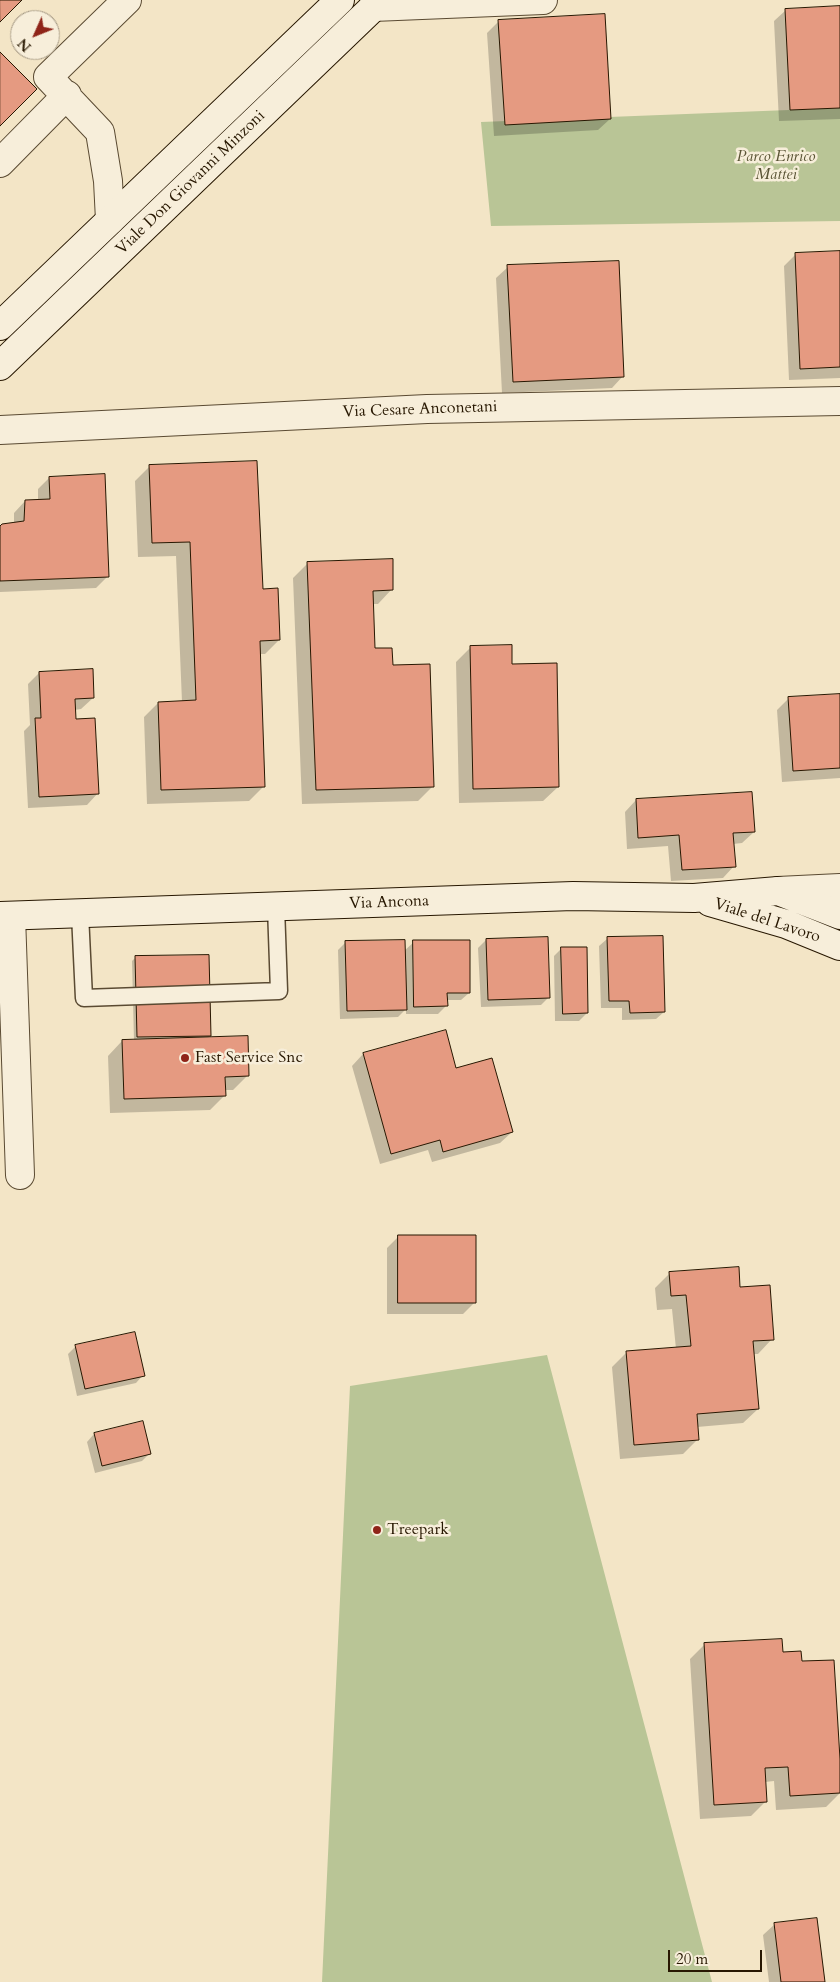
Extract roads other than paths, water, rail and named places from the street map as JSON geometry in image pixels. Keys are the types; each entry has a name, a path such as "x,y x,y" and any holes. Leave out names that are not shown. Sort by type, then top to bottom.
{"main road":[{"path":"110,220 108,181 100,132 48,77 127,0"},
{"name":"Viale Don Giovanni Minzoni","path":"0,326 340,0"},
{"path":"377,4 543,0"},
{"name":"Viale Don Giovanni Minzoni","path":"0,366 377,4"},
{"path":"0,163 67,95"},
{"name":"Via Cesare Anconetani","path":"0,430 427,409 840,401"},
{"name":"Via Ancona","path":"5,916 573,896 694,898 840,888"},
{"name":"Via Ancona","path":"778,891 840,915"},
{"name":"Viale del Lavoro","path":"694,898 786,924 840,946"},
{"path":"5,916 20,1175"}],"lane":[{"path":"80,914 84,998 239,993 279,991 276,907"}],"place":[{"name":"Fast Service Snc","path":"185,1058"},
{"name":"Treepark","path":"377,1530"}],"park label":[{"name":"Parco Enrico Mattei","path":"776,166"}]}
